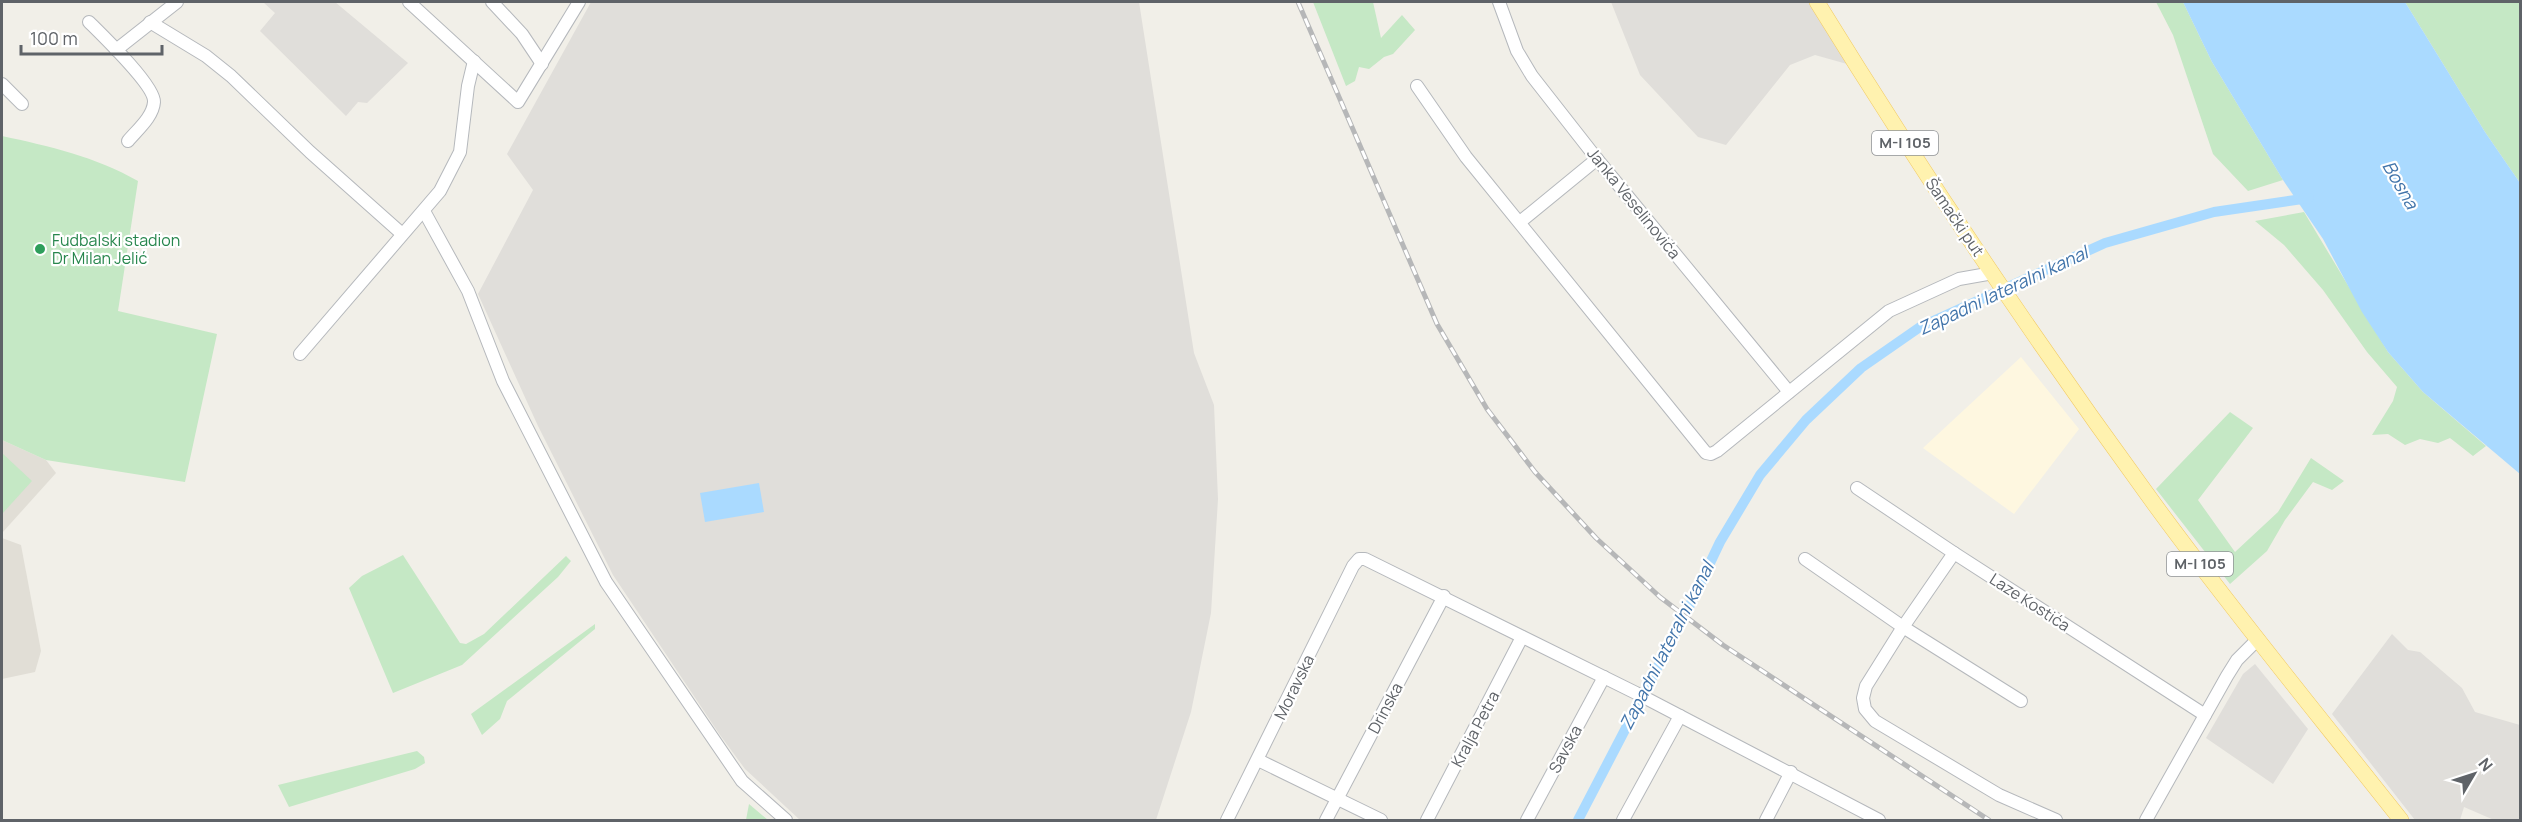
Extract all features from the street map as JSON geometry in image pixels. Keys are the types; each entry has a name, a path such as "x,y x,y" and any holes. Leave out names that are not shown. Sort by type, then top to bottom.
{"main road":[{"name":"Šamački put","path":"1817,2 1900,135 1995,277"},
{"name":"M-I 105","path":"1995,277 2150,497 2257,640 2401,820"}],"street":[{"path":"116,50 177,2"},
{"path":"409,2 518,102 579,2"},
{"path":"492,2 522,34 542,64"},
{"name":"Janka Veselinovića","path":"1499,2 1517,51 1532,76 1597,159 1789,392"},
{"path":"89,22 147,85 154,98 148,118 128,141"},
{"path":"150,22 206,56 231,76 310,152 401,233"},
{"path":"300,354 401,233 424,211 440,191 460,152 468,86 474,61"},
{"path":"2,84 22,104"},
{"path":"1417,86 1466,157 1706,453 1712,454 1718,451 1871,324 1897,306 1959,279 1995,277"},
{"path":"1520,222 1597,159"},
{"path":"424,211 468,291 503,381 606,582 742,782 786,820"},
{"name":"Laze Kostića","path":"1857,488 2205,715"},
{"path":"1954,553 1866,686 1863,698 1869,716 1999,795 2056,820"},
{"name":"Moravska","path":"1227,820 1353,566 1359,559 1365,559 1444,596"},
{"path":"1805,559 1903,627 2021,701"},
{"path":"1444,596 1791,772 1878,820"},
{"name":"Drinska","path":"1326,820 1444,596"},
{"name":"Kralja Petra","path":"1426,820 1522,636"},
{"path":"2146,820 2237,660 2257,640"},
{"name":"Savska","path":"1527,820 1604,676"},
{"path":"1623,820 1680,716"},
{"path":"1258,760 1381,820"},
{"path":"1766,820 1791,772"}],"shaded area":[{"path":"263,2 335,2 408,63 367,103 358,102 346,116 260,31 275,13"},
{"path":"591,2 1139,2 1194,353 1214,405 1218,499 1211,613 1191,712 1156,820 800,820 745,769 720,735 613,575 538,426 478,294 533,190 507,154"},
{"path":"1611,2 1809,2 1847,64 1815,55 1790,65 1726,145 1698,137 1640,75"},
{"path":"2021,357 2079,429 2014,514 1923,448"},
{"path":"2,440 46,460 56,473 2,533"},
{"path":"2,538 21,545 41,651 35,672 2,679"},
{"path":"2392,634 2408,650 2420,652 2462,688 2475,712 2520,725 2520,820 2494,820 2464,807 2460,820 2415,820 2332,714"},
{"path":"2255,664 2308,729 2273,784 2206,738 2243,674"}],"green space":[{"path":"1313,2 1373,2 1381,38 1402,15 1415,30 1393,54 1384,57 1369,69 1359,67 1355,81 1346,86"},
{"path":"2156,2 2183,2 2212,62 2283,180 2248,191 2213,154 2173,35"},
{"path":"2405,2 2520,2 2520,183 2485,132"},
{"path":"2,136 55,148 89,159 138,181 118,311 217,334 185,482 46,460 2,440"},
{"path":"2304,212 2388,352 2423,392 2486,446 2473,456 2450,438 2438,443 2420,439 2405,445 2388,434 2372,435 2393,401 2397,387 2367,352 2323,290 2284,245 2255,221"},
{"path":"2230,412 2253,428 2198,500 2235,552 2278,512 2311,458 2344,481 2332,490 2313,482 2285,520 2267,551 2230,584 2156,489"},
{"path":"2,453 32,481 2,514"},
{"path":"403,555 460,643 466,644 484,634 566,556 571,561 558,577 462,665 393,693 349,588 362,576"},
{"path":"595,624 595,629 507,701 500,719 482,735 471,714"},
{"path":"417,751 424,757 425,763 415,769 289,807 278,785"},
{"path":"749,804 768,820 746,820"}],"water":[{"name":"Bosna","path":"2183,2 2405,2 2485,132 2520,183 2520,474 2423,392 2388,352 2362,312 2323,239 2283,180 2212,62"},
{"path":"759,483 764,512 705,522 700,493"}],"waterway":[{"name":"Zapadni lateralni kanal","path":"1578,820 1690,605 1720,542 1760,475 1806,420 1861,368 1920,327 2105,243 2214,212 2309,198"}],"railway":[{"path":"1298,2 1437,324 1487,409 1535,472 1596,538 1660,597 1723,645 1989,820"}],"place":[{"name":"Fudbalski stadion Dr Milan Jelić","path":"40,249"}]}
